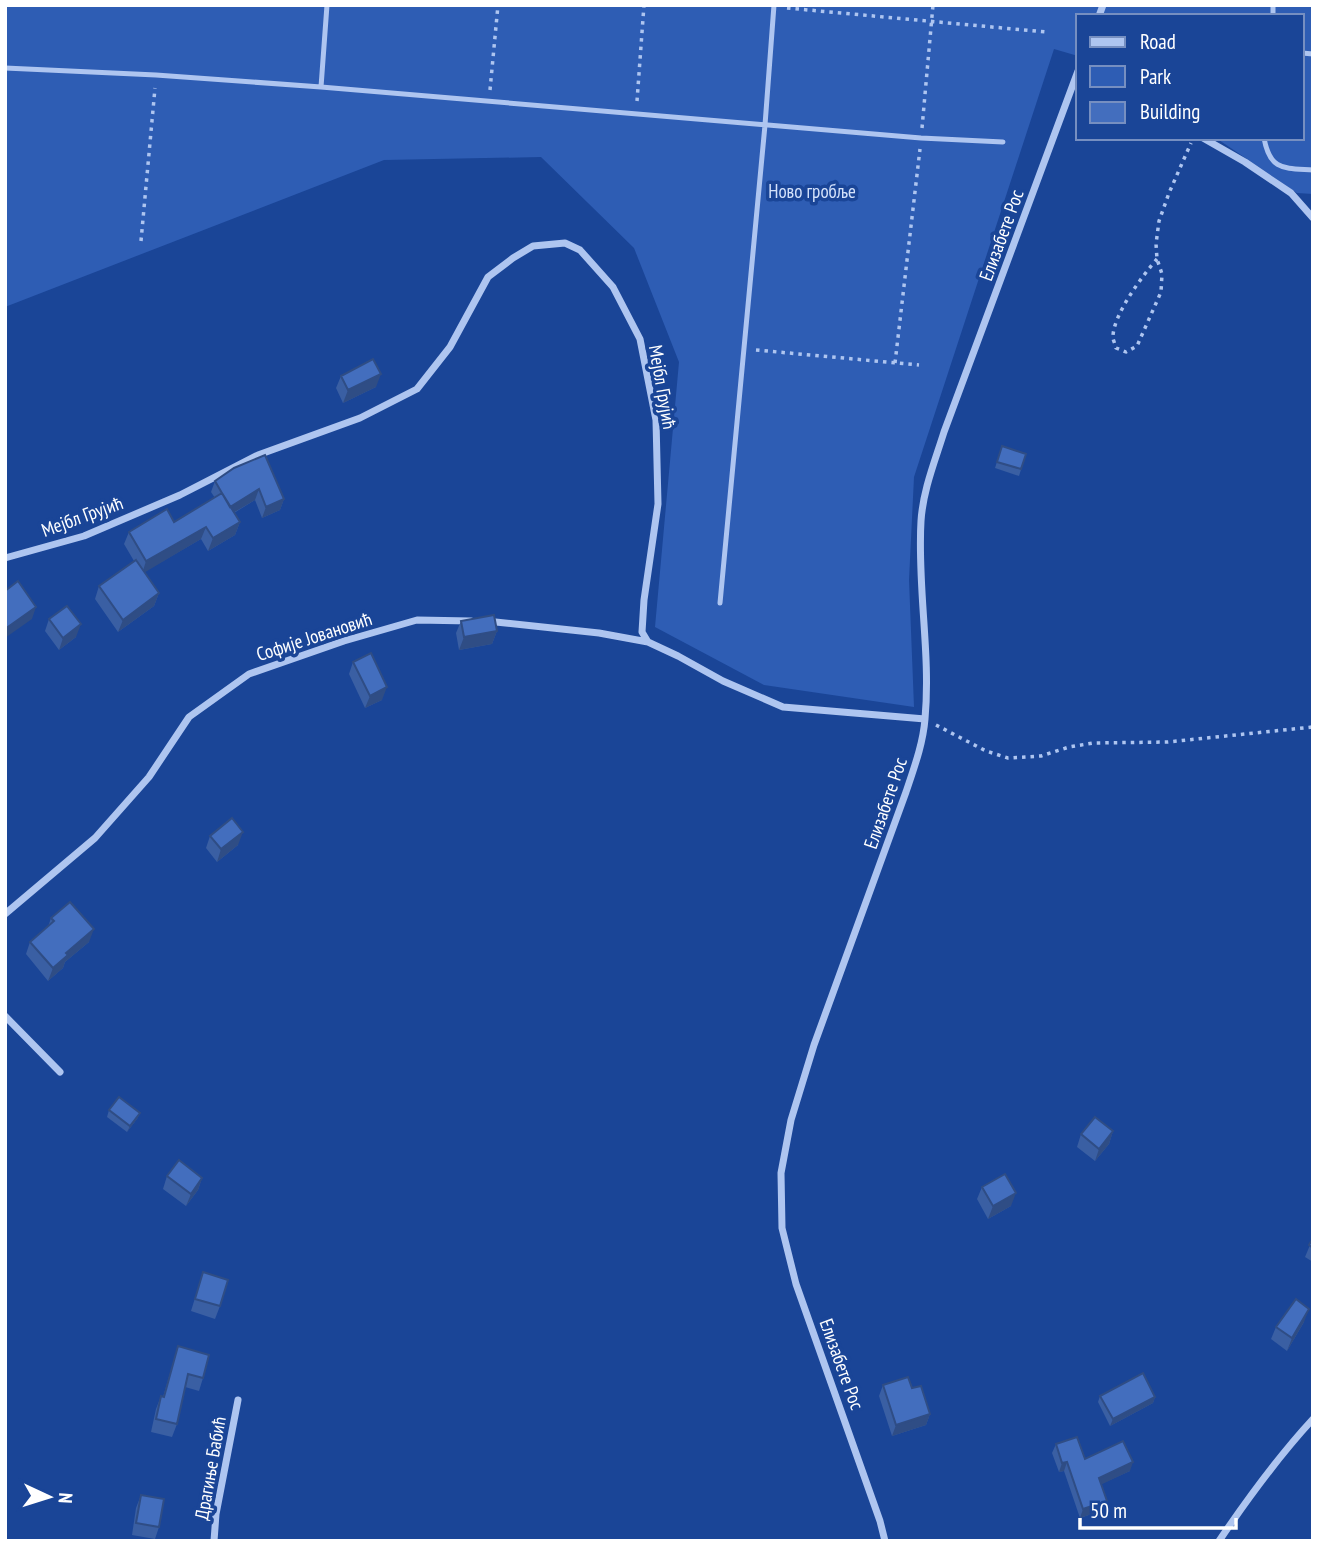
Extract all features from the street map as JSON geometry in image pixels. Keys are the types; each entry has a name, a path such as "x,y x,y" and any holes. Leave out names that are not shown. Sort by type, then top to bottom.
{"street":[{"name":"Елизабете Рос","path":"885,1541 796,1284 782,1228 781,1173 791,1120 814,1045 920,749 925,719 926,672 921,519 926,491 944,432 1076,76"},
{"path":"1206,140 1291,193 1313,218"},
{"name":"Мејбл Грујић","path":"5,558 84,536 180,495 258,455 360,418 417,389 450,347 488,277 533,246 565,243 580,250 614,287 640,340 656,421 658,505 642,632 648,642"},
{"name":"Софије Јовановић","path":"5,914 95,838 149,777 189,716 249,674 344,641 417,620 481,621 599,633 648,642"},
{"path":"648,642 723,681 783,707 925,719"},
{"path":"5,1016 60,1072"},
{"name":"Драгиње Бабић","path":"214,1541 216,1514 238,1401"},
{"path":"1219,1541 1285,1449 1313,1419"}],"lane":[{"path":"321,87 327,5"},
{"path":"720,603 774,6"},
{"path":"5,68 321,87 921,138 1003,142"},
{"path":"1265,140 1270,158 1280,167 1313,170"}],"path":[{"path":"489,102 498,5"},
{"path":"636,114 644,5"},
{"path":"895,363 921,138 933,5"},
{"path":"774,6 1046,32"},
{"path":"141,241 156,75"},
{"path":"1157,259 1131,293 1115,326 1113,339 1116,348 1126,352 1137,346 1161,292 1162,274 1156,244 1159,221 1193,140"},
{"path":"743,349 919,365"},
{"path":"925,719 986,751 1008,758 1041,756 1093,743 1168,742 1313,727"}],"green space":[{"name":"Ново гробље","path":"5,5 1313,5 1313,194 1297,193 1219,140 1304,140 1304,14 1076,14 1076,55 1054,49 914,477 909,580 914,707 764,685 655,627 679,362 634,248 541,157 384,160 5,307"}],"building":[{"path":"373,359 381,374 348,390 341,376"},
{"path":"1002,446 1026,454 1021,469 997,462"},
{"path":"265,455 284,499 266,507 259,489 230,507 215,481 234,468"},
{"path":"222,493 240,522 213,538 206,527 146,561 129,532 167,509 174,522"},
{"path":"136,560 159,593 123,620 99,586"},
{"path":"18,581 36,607 5,629 5,591"},
{"path":"67,606 81,624 63,638 49,619"},
{"path":"494,615 497,631 464,637 461,621"},
{"path":"371,653 387,687 370,696 353,662"},
{"path":"232,818 243,832 221,849 210,836"},
{"path":"70,902 94,929 53,968 30,942 54,921 51,918"},
{"path":"119,1097 140,1113 130,1126 109,1110"},
{"path":"1095,1117 1113,1131 1099,1149 1081,1134"},
{"path":"179,1160 202,1178 191,1194 167,1176"},
{"path":"1005,1174 1016,1193 993,1206 982,1187"},
{"path":"203,1272 228,1280 220,1306 195,1299"},
{"path":"1296,1299 1309,1309 1292,1338 1276,1327"},
{"path":"178,1346 209,1355 203,1378 188,1374 177,1424 156,1419"},
{"path":"1143,1373 1155,1397 1113,1419 1100,1396"},
{"path":"908,1377 912,1388 921,1386 930,1414 896,1425 883,1385"},
{"path":"1077,1437 1085,1459 1123,1441 1133,1462 1099,1478 1107,1501 1083,1509 1067,1462 1062,1463 1056,1444"},
{"path":"141,1495 164,1499 159,1527 136,1523"}]}
